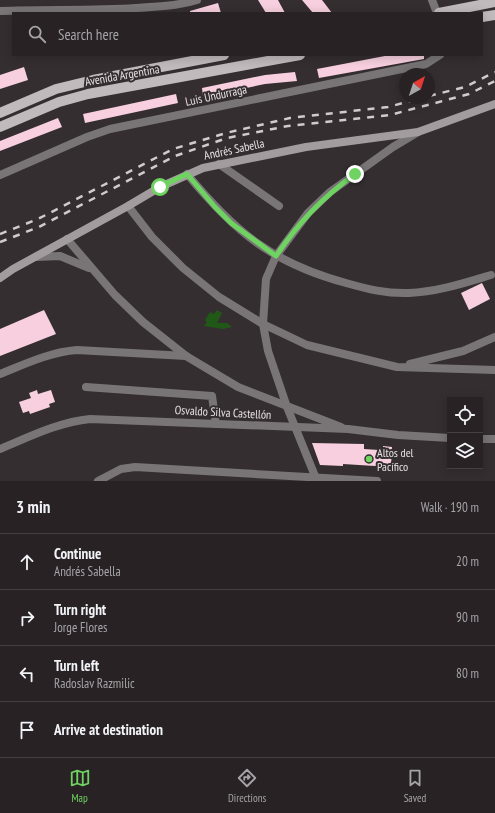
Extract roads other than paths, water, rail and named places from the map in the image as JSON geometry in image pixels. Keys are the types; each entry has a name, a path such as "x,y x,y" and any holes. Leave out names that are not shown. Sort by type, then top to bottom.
{"main road":[{"path":"443,12 495,2"},
{"path":"483,18 495,15"},
{"name":"Avenida Argentina","path":"0,113 56,88 219,56"},
{"name":"Avenida Argentina","path":"0,127 59,102 88,94 295,56"},
{"name":"Andrés Sabella","path":"0,278 33,257 160,187 187,174 219,164 306,147 418,132 495,104"}],"street":[{"path":"0,11 30,9 102,10 166,6 197,0"},
{"path":"432,0 438,12"},
{"name":"Luis Undurraga","path":"0,175 87,137 110,130 426,64 438,56"},
{"path":"316,480 287,407 268,351 263,324 266,279 276,256 308,213 330,192 393,147 418,132"},
{"path":"219,164 278,206"},
{"path":"187,174 215,207 231,223 276,256 328,278 377,292 409,293 452,287 491,275"},
{"path":"128,206 152,237 183,268 219,297 263,324 307,344 397,367 495,370"},
{"path":"66,239 115,295 143,322 186,356 238,388 348,429"},
{"path":"33,257 60,256 92,270"},
{"path":"397,367 450,355 495,337"},
{"path":"0,374 64,351 77,350 186,356"},
{"path":"86,387 212,396 216,424"},
{"name":"Osvaldo Silva Castellón","path":"0,449 75,420 90,419 348,429 398,435 447,438"},
{"path":"483,438 495,439"},
{"path":"98,481 121,469 135,467 316,480 377,481"}],"railway":[{"path":"435,94 465,87 495,72"},
{"path":"0,242 39,227 175,156 227,138 288,126 390,115 469,94 495,81"},
{"path":"0,234 38,219 173,149 226,133 290,118 388,107 399,104"}],"place":[{"name":"Altos del Pacífico","path":"369,459"}]}
